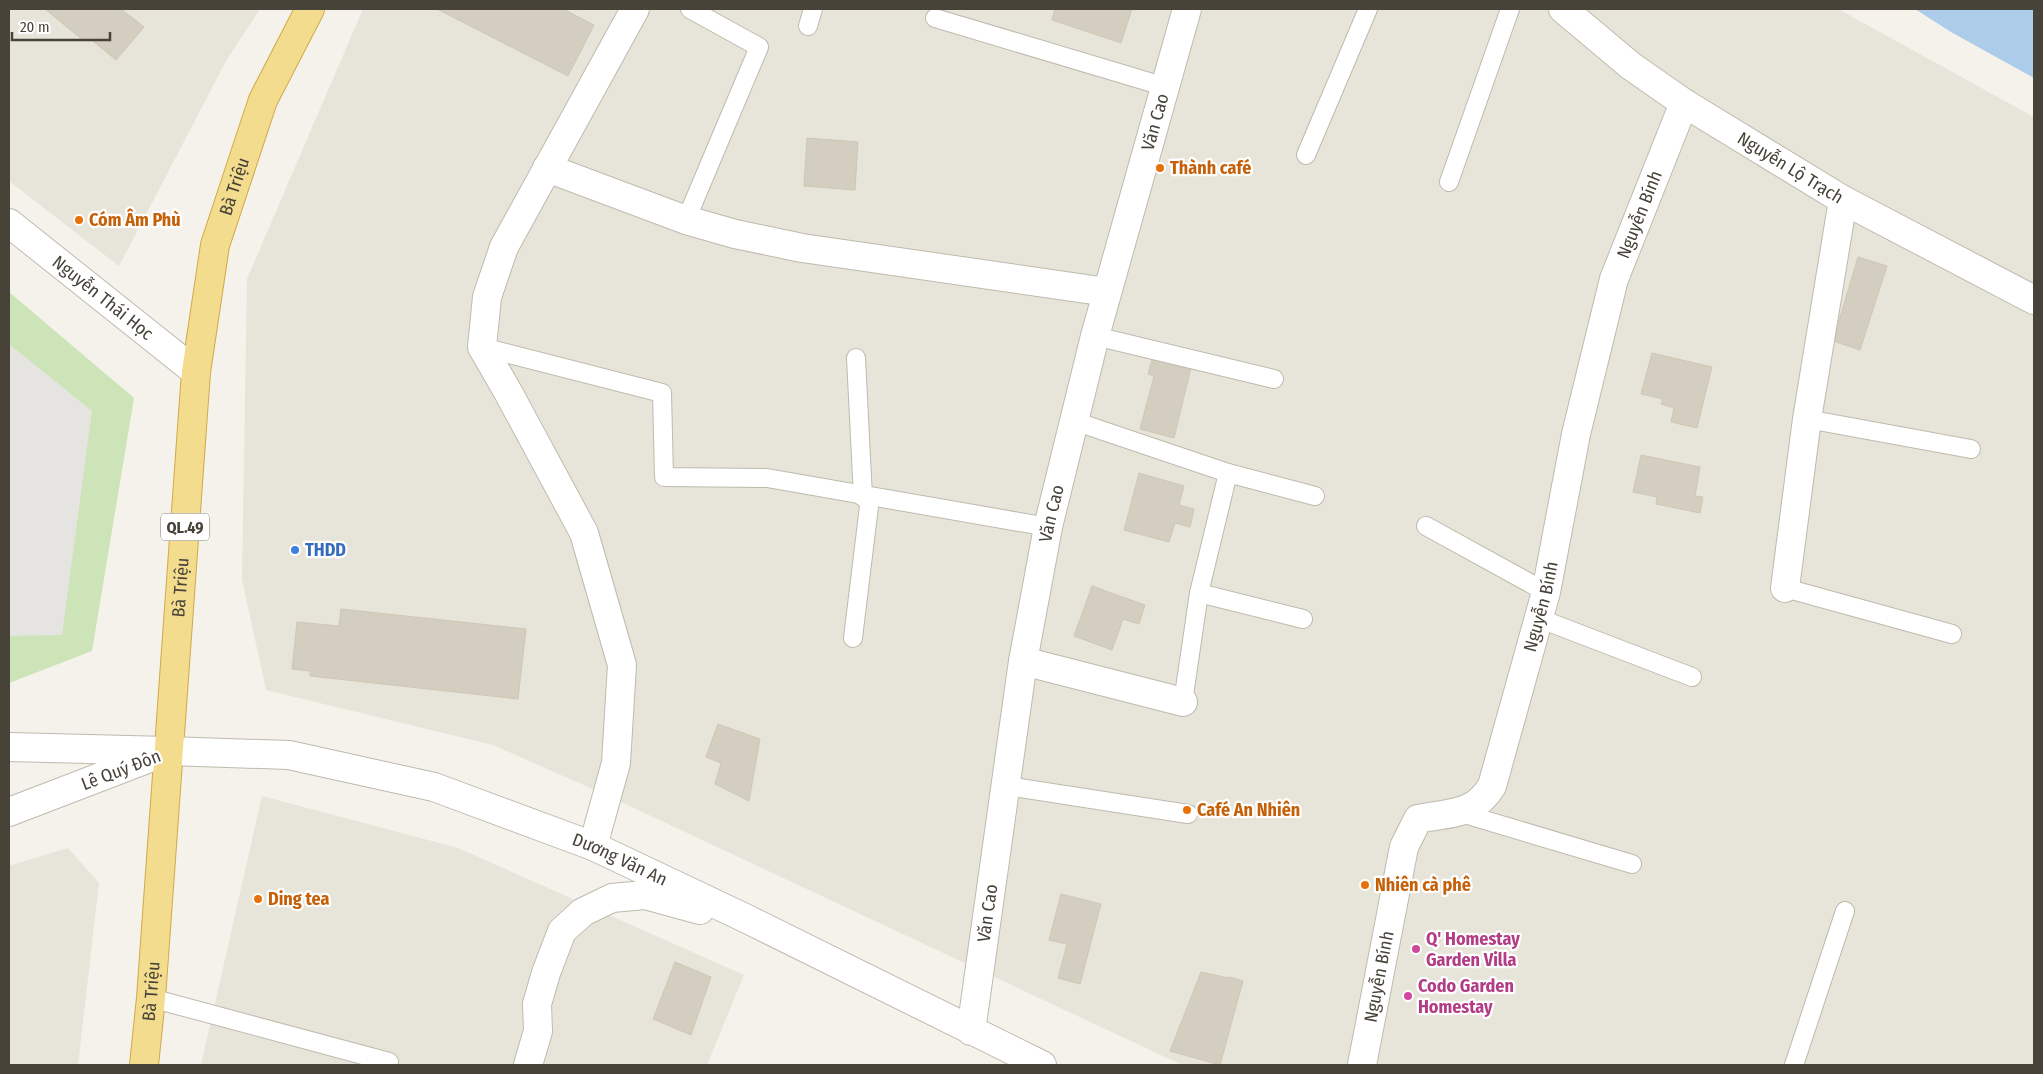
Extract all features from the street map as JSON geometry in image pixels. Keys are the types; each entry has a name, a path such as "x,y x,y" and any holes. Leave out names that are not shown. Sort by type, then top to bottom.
{"highway":[{"name":"Bà Triệu","path":"144,1065 151,998 196,372 215,245 263,100 310,9"}],"street":[{"path":"593,846 616,764 622,665 584,533 482,347 487,297 504,247 635,9"},
{"name":"Văn Cao","path":"971,1031 1023,661 1048,527 1095,336 1187,9"},
{"name":"Nguyễn Lộ Trạch","path":"1563,9 1631,66 1684,103 1843,200 2034,300"},
{"name":"Nguyễn Bính","path":"1362,1065 1404,847 1418,819 1440,814 1461,813 1484,798 1492,786 1546,592 1576,434 1614,279 1684,103"},
{"path":"547,168 686,220 735,234 802,248 1107,292"},
{"path":"1785,588 1807,419 1843,200"},
{"name":"Nguyễn Thái Học","path":"9,223 196,372"},
{"path":"1023,661 1183,702"},
{"name":"Lê Quý Đôn","path":"9,747 168,751"},
{"name":"Dương Văn An","path":"168,751 298,757 434,787 593,846 746,918 1032,1063"},
{"name":"Lê Quý Đôn","path":"9,812 168,751"},
{"path":"528,1065 538,1031 537,1004 546,973 562,931 583,912 612,898 645,895 686,907 746,918"}],"lane":[{"path":"686,220 759,47 690,9"},
{"path":"808,26 813,9"},
{"path":"1306,155 1368,9"},
{"path":"1449,182 1510,9"},
{"path":"935,18 1166,87"},
{"path":"1095,336 1274,379"},
{"path":"482,347 662,393 664,477 767,478 867,497 1048,527"},
{"path":"853,638 867,497 856,358"},
{"path":"1807,419 1971,449"},
{"path":"1074,421 1228,474 1315,496"},
{"path":"1183,702 1199,593 1228,474"},
{"path":"1426,526 1546,592"},
{"path":"1785,588 1952,634"},
{"path":"1199,593 1303,619"},
{"path":"1538,618 1692,678"},
{"path":"1006,786 1188,814"},
{"path":"1461,813 1632,864"},
{"path":"1794,1065 1844,911"},
{"path":"151,998 389,1062"}],"shaded area":[{"path":"9,9 260,9 226,61 119,266 9,181"},
{"path":"363,9 1838,9 2034,117 2034,1065 1182,1065 604,794 493,745 266,690 242,579 247,279"},
{"path":"9,344 92,411 62,635 9,636"},
{"path":"262,796 458,848 744,975 707,1065 201,1065"},
{"path":"68,848 99,883 78,1065 9,1065 9,866"}],"green space":[{"path":"9,292 134,398 92,651 9,683"}],"water":[{"path":"1915,9 2034,9 2034,78 1951,32"}],"building":[{"path":"45,9 121,9 144,27 116,60 88,37 84,41"},
{"path":"437,9 563,9 594,25 568,76"},
{"path":"1055,9 1132,9 1121,43 1052,20"},
{"path":"807,138 858,142 855,190 804,186"},
{"path":"1858,257 1887,266 1860,350 1833,341"},
{"path":"1652,353 1712,367 1697,428 1671,422 1674,408 1661,404 1663,399 1641,394"},
{"path":"1153,356 1191,368 1174,438 1140,429 1154,376 1148,374"},
{"path":"1641,455 1700,467 1695,496 1703,497 1700,513 1656,504 1657,497 1633,492"},
{"path":"1139,473 1184,486 1179,505 1194,509 1190,527 1175,523 1169,542 1124,530"},
{"path":"1092,586 1145,605 1139,624 1123,619 1112,650 1074,636"},
{"path":"341,609 526,629 518,699 310,676 310,671 292,669 297,622 339,626"},
{"path":"718,724 760,739 749,801 715,784 721,763 706,757"},
{"path":"1061,894 1101,904 1080,984 1058,978 1067,944 1049,940"},
{"path":"675,962 711,977 691,1035 653,1019"},
{"path":"1201,972 1243,981 1220,1065 1170,1051"}],"place":[{"name":"Thành café","path":"1160,168"},
{"name":"Cóm Âm Phù","path":"79,220"},
{"name":"THDD","path":"295,550"},
{"name":"Café An Nhiên","path":"1187,810"},
{"name":"Nhiên cà phê","path":"1365,885"},
{"name":"Ding tea","path":"258,899"},
{"name":"Q' Homestay Garden Villa","path":"1416,949"},
{"name":"Codo Garden Homestay","path":"1408,996"}]}
